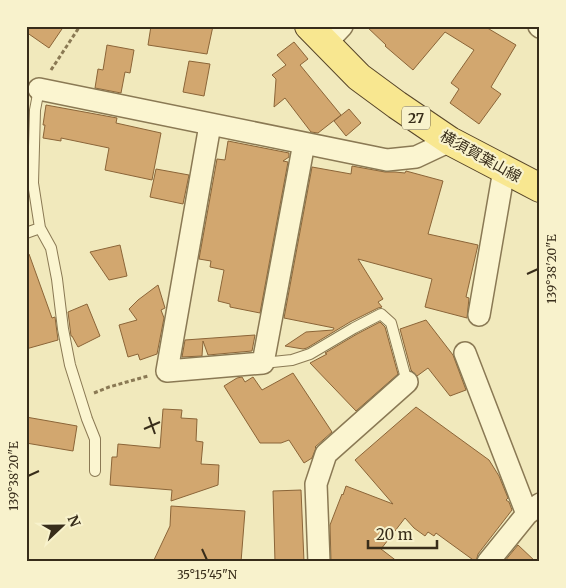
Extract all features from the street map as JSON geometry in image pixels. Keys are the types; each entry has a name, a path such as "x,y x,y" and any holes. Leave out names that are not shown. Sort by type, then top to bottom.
{"main road":[{"name":"横須賀葉山線","path":"326,32 359,77 397,106 450,141 540,188"}],"street":[{"path":"39,89 387,160 416,157 450,141"},
{"path":"210,125 168,371 262,362 304,142"},
{"path":"479,315 504,170"},
{"path":"465,353 533,509 488,562"},
{"path":"320,562 316,484 326,454 407,382"}],"lane":[{"path":"39,89 35,110 33,183 40,228 50,248 58,280 63,329 70,365 95,439 95,471"},
{"path":"26,233 40,228"},
{"path":"262,362 292,360 310,354 381,314 391,323 407,382"}],"path":[{"path":"39,89 80,26"},
{"path":"82,399 109,386 168,371"}],"building":[{"path":"26,26 64,26 49,48 26,32"},
{"path":"151,26 213,26 207,54 148,45"},
{"path":"366,26 484,26 516,45 491,87 501,94 479,124 450,103 459,89 451,83 474,50 445,32 413,70 385,46"},
{"path":"294,42 308,59 300,65 341,115 318,133 311,132 285,98 274,107 276,79 272,75 286,65 277,55"},
{"path":"107,45 134,50 130,73 125,72 121,93 95,88 98,69 103,70"},
{"path":"189,61 210,64 204,96 183,92"},
{"path":"46,105 117,118 116,123 161,133 152,180 105,170 109,148 61,138 61,141 43,138"},
{"path":"349,109 361,123 346,136 334,121"},
{"path":"228,141 289,153 289,157 283,161 288,162 260,313 230,307 230,304 218,301 224,270 210,267 211,261 199,259 217,159 225,160"},
{"path":"352,166 385,172 405,173 406,171 443,181 428,234 478,245 466,297 469,298 467,318 425,307 432,279 358,259 383,299 378,302 382,307 350,322 307,348 285,346 306,332 333,330 334,328 284,318 312,167 351,174"},
{"path":"156,169 189,175 183,204 150,197"},
{"path":"120,245 127,276 109,280 90,252"},
{"path":"26,254 29,254 52,318 55,317 58,340 26,349"},
{"path":"158,285 165,308 161,310 164,318 157,354 140,360 138,354 128,357 119,325 137,320 129,309"},
{"path":"87,304 100,336 78,347 71,336 68,312"},
{"path":"426,320 453,355 466,390 450,396 428,368 417,376 411,370 400,329"},
{"path":"380,322 385,327 398,374 356,411 310,363"},
{"path":"255,335 252,351 208,355 203,341 202,356 182,357 185,340"},
{"path":"293,373 332,432 315,447 312,458 304,463 289,440 281,443 260,443 224,386 237,378 242,377 245,382 253,377 262,390"},
{"path":"416,407 489,460 499,476 508,498 506,500 509,502 512,510 478,554 476,562 436,533 434,536 428,532 425,536 405,518 381,549 398,562 331,562 330,525 346,486 393,504 355,460"},
{"path":"163,409 182,410 181,418 197,419 196,441 203,442 201,464 219,465 218,485 171,501 172,490 110,485 112,457 117,457 118,444 160,448"},
{"path":"26,417 77,426 73,451 26,443"},
{"path":"301,490 304,562 275,562 273,491"},
{"path":"171,506 245,511 241,562 153,562 170,526"},
{"path":"518,545 536,562 504,562"}]}
